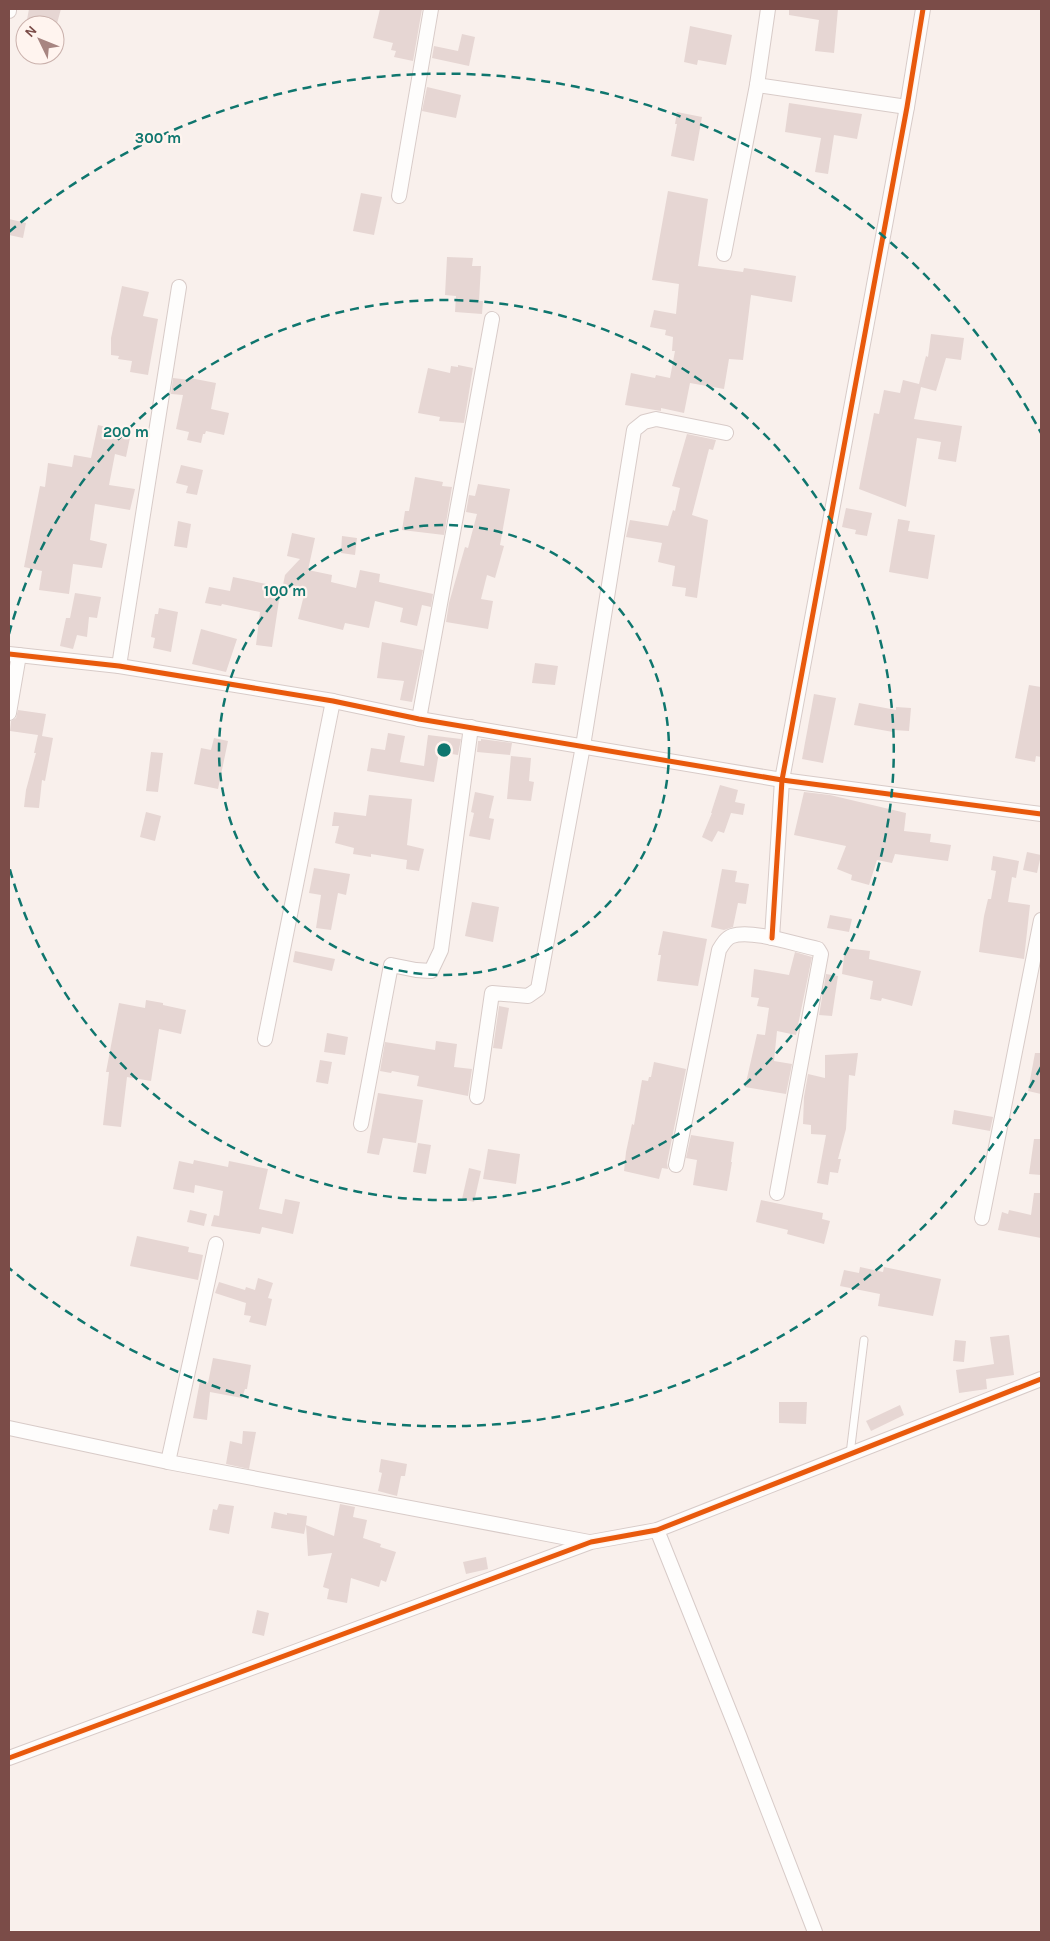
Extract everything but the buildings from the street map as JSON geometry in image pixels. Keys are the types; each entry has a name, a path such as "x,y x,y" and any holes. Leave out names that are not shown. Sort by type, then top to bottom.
{"street":[{"path":"399,196 431,9"},
{"path":"724,254 757,85 768,9"},
{"path":"772,938 782,780 907,107 923,9"},
{"path":"757,85 907,107"},
{"path":"119,666 179,287"},
{"path":"419,719 492,320"},
{"path":"477,1097 492,993 528,996 538,989 582,746 634,430 644,422 656,419 726,433"},
{"path":"9,713 14,655 119,666 333,701 419,719 782,780 1041,814"},
{"path":"265,1039 333,701"},
{"path":"361,1124 391,964 432,972 441,950 472,727"},
{"path":"982,1218 1041,920"},
{"path":"676,1165 719,950 730,936 740,934 772,938 818,949 821,954 778,1193"},
{"path":"168,1462 216,1244"},
{"path":"9,1758 591,1542 658,1530 1041,1379"},
{"path":"9,1428 168,1462 591,1542"},
{"path":"658,1530 815,1932"}],"lane":[{"path":"850,1454 864,1340"}],"cycle path":[{"path":"772,938 782,780 907,107 923,9"},
{"path":"9,654 119,666 333,701 419,719 782,780 1041,814"},
{"path":"9,1758 591,1542 657,1530 1041,1379"}]}
